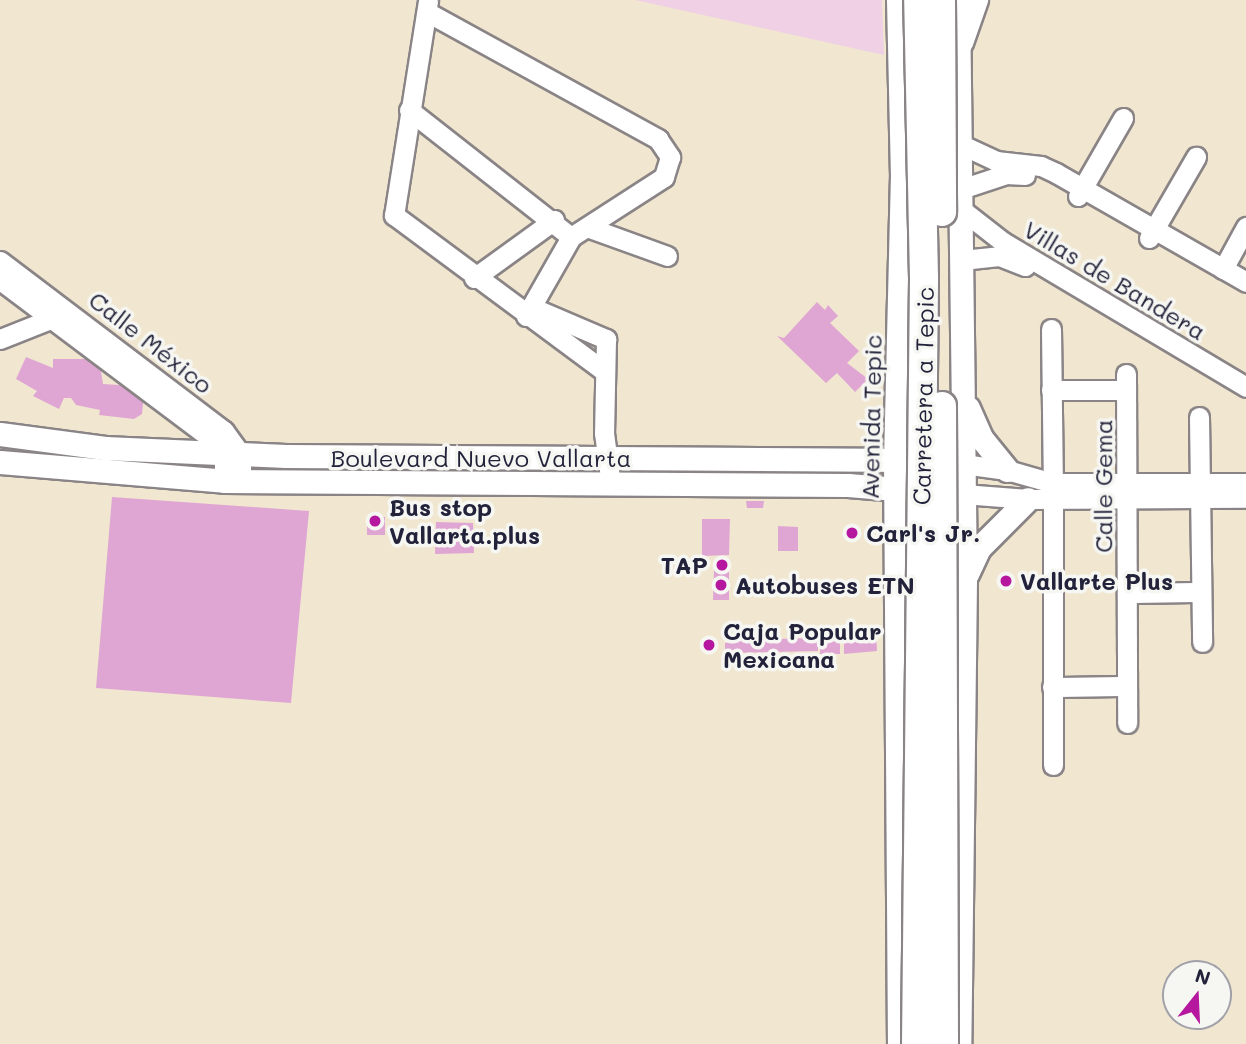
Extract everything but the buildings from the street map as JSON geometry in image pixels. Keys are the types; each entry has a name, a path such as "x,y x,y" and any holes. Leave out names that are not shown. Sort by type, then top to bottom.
{"highway":[{"name":"Carretera a Tepic","path":"916,1044 924,278 918,0"},
{"name":"Carretera a Tepic","path":"941,0 944,1044"}],"main road":[{"name":"Avenida Tepic","path":"898,0 902,174 895,459 900,1044"},
{"path":"958,0 965,580 959,1044"},
{"path":"964,396 982,439 1007,470"},
{"name":"Boulevard Nuevo Vallarta","path":"0,434 106,448 232,454 895,459 963,464"},
{"name":"Boulevard Nuevo Vallarta","path":"0,462 232,481 854,485 963,494"},
{"path":"854,485 896,516"},
{"path":"965,580 979,548 1028,499"}],"street":[{"path":"958,64 978,0"},
{"path":"529,312 579,232 664,177 670,168 666,148 428,6 394,215 474,278 529,312 604,371"},
{"path":"409,110 554,220 579,232 667,256"},
{"path":"1080,193 1123,118"},
{"path":"960,144 1006,168 1080,193 1246,296"},
{"path":"1151,235 1196,157"},
{"path":"961,200 1006,168"},
{"name":"Villas de Bandera","path":"961,200 1001,249 1020,262 1209,371 1246,387"},
{"path":"474,278 554,220"},
{"path":"1223,269 1246,226"},
{"path":"1151,235 1246,282"},
{"name":"Villas de Bandera","path":"962,260 1001,249"},
{"name":"Calle México","path":"0,261 224,431 232,454"},
{"name":"Calle México","path":"0,279 232,454"},
{"path":"529,312 601,334 607,345 604,371 604,433 610,456 611,485"},
{"path":"0,339 53,318"},
{"path":"1051,329 1053,765"},
{"name":"Villas de Bandera","path":"1209,371 1246,399"},
{"name":"Calle Gema","path":"1051,390 1126,382 1127,723"},
{"path":"1199,417 1202,642"},
{"path":"232,454 232,481"},
{"path":"963,464 1007,470 1053,491"},
{"path":"963,494 1028,499 1053,491 1201,490 1246,483"},
{"path":"1201,490 1246,498"},
{"path":"1128,593 1201,592"},
{"path":"1052,687 1127,686"}],"shaded area":[{"path":"635,0 882,0 884,55"}],"place":[{"name":"Bus stop Vallarta.plus","path":"375,521"},
{"name":"Carl's Jr.","path":"852,533"},
{"name":"TAP","path":"722,565"},
{"name":"Vallarte Plus","path":"1006,581"},
{"name":"Autobuses ETN","path":"721,585"},
{"name":"Caja Popular Mexicana","path":"709,645"}]}
